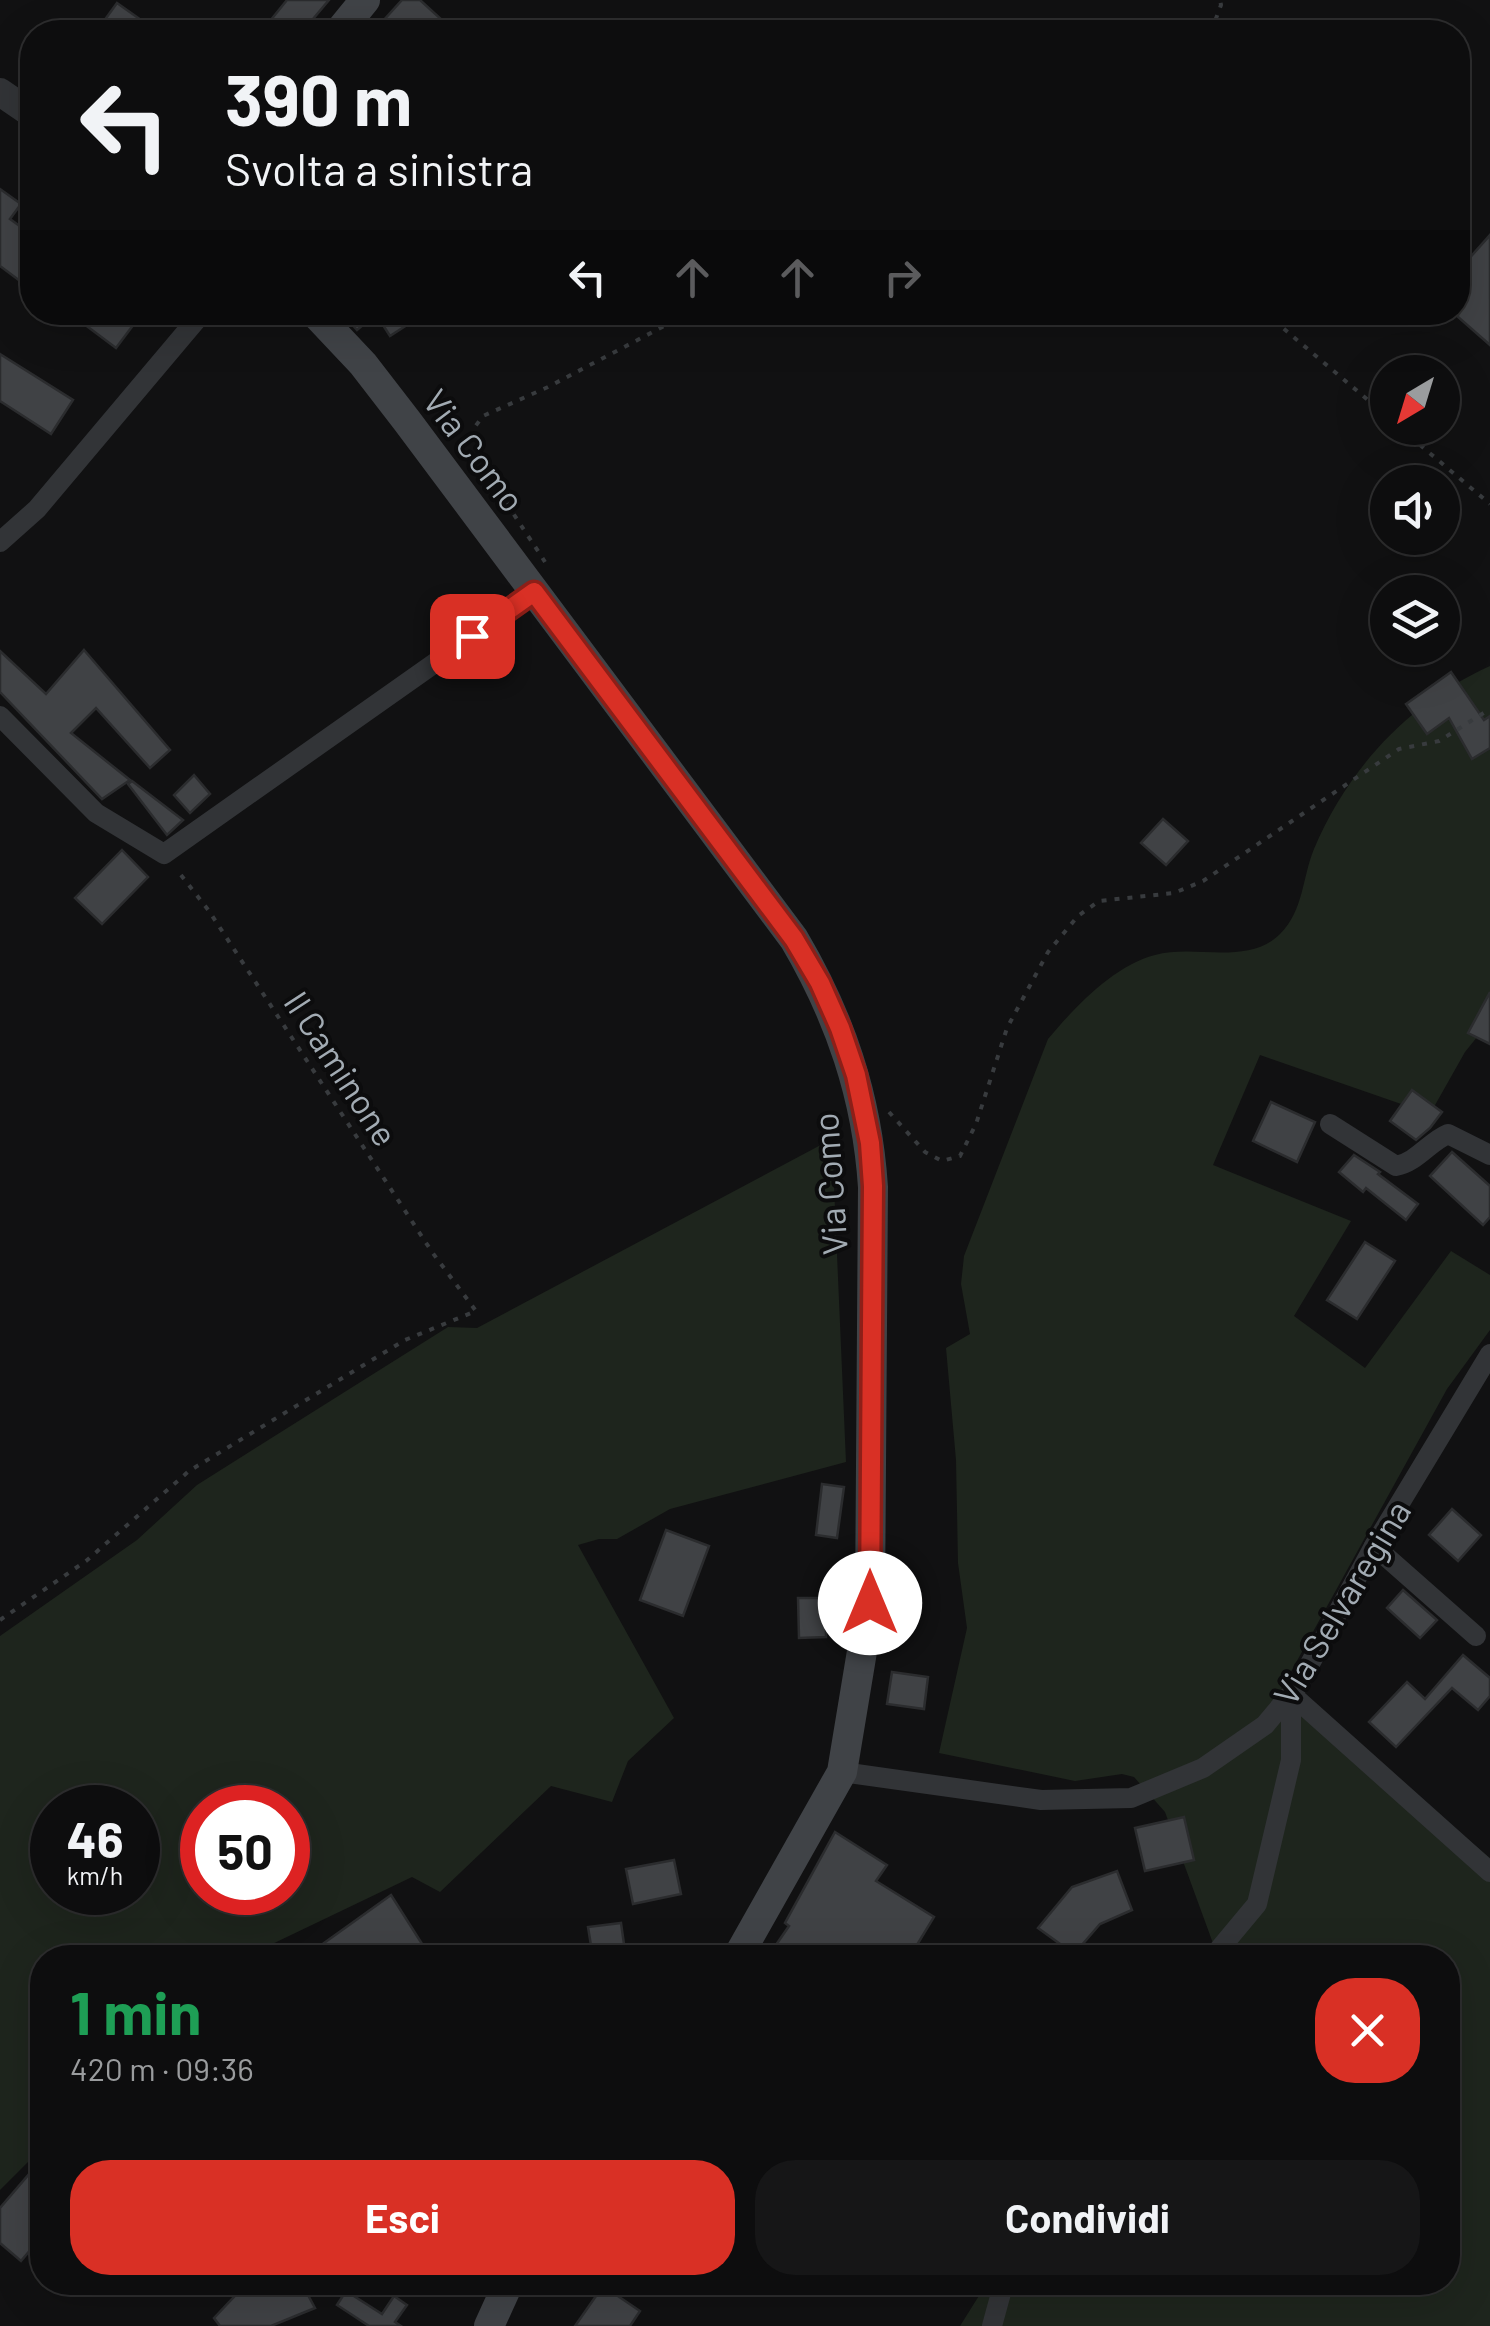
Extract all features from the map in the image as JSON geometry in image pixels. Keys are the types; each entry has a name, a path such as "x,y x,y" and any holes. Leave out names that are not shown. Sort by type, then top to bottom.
{"main road":[{"path":"349,20 365,0"},
{"name":"Via Como","path":"325,325 541,580 794,939 820,983 856,1075 870,1143 873,1186 870,1603 842,1772 744,1945"},
{"path":"489,2326 503,2295"}],"street":[{"path":"0,542 36,509 192,325"},
{"path":"0,716 96,813 164,854 541,580"},
{"path":"1330,1124 1396,1166 1409,1164 1436,1139 1448,1134 1490,1155"},
{"name":"Via Selvaregina","path":"842,1772 1041,1800 1131,1798 1203,1768 1265,1724 1299,1684 1374,1546 1490,1354"},
{"path":"1374,1546 1476,1636"},
{"path":"1291,1694 1490,1872"},
{"path":"1223,1945 1257,1904 1291,1760 1291,1694"},
{"path":"992,2326 1000,2295"}],"path":[{"path":"541,580 512,510 476,444 474,428 483,416 666,325"},
{"path":"1280,325 1370,401"},
{"path":"1420,445 1490,504"},
{"path":"888,1112 926,1152 942,1161 960,1156 976,1124 1008,1028 1048,952 1078,916 1099,901 1174,893 1203,881 1399,749 1439,741 1490,709"},
{"name":"Il Caminone","path":"0,1620 86,1561 189,1471 405,1340 476,1310 432,1252 209,911 164,854"}],"shaded area":[{"path":"1490,666 1490,1021 1465,1052 1430,1114 1260,1055 1213,1165 1351,1221 1294,1316 1365,1368 1451,1251 1490,1275 1490,1330 1447,1389 1277,1697 1402,1784 1490,1858 1490,2326 960,2326 979,2295 1460,2295 1460,1945 1214,1945 1165,1812 1134,1777 1122,1774 1075,1781 939,1753 967,1628 958,1563 956,1460 946,1348 970,1334 961,1284 964,1256 1048,1039 1096,989 1139,960 1170,952 1237,952 1267,944 1280,934 1294,915 1314,849 1345,791 1408,718"},
{"path":"832,1139 846,1462 670,1509 617,1539 578,1545 674,1718 628,1761 612,1802 551,1786 440,1892 412,1877 270,1945 30,1945 30,2160 0,2190 0,1636 137,1540 197,1485 448,1327 477,1328"}],"building":[{"path":"287,0 329,0 312,20 271,20"},
{"path":"402,0 420,0 442,20 384,20"},
{"path":"117,3 141,20 105,20"},
{"path":"0,189 20,203 10,219 20,226 20,281 0,266"},
{"path":"1490,235 1490,345 1467,325 1470,258"},
{"path":"85,325 133,325 116,348"},
{"path":"383,325 407,325 390,336"},
{"path":"0,354 73,400 51,434 0,401"},
{"path":"84,650 170,750 150,768 96,708 71,733 130,780 102,799 0,692 0,651 46,694"},
{"path":"1451,672 1484,720 1490,716 1490,748 1472,759 1449,718 1427,734 1406,704"},
{"path":"194,775 210,794 190,813 174,795"},
{"path":"132,781 183,820 167,835 128,784"},
{"path":"1163,819 1188,841 1166,865 1141,843"},
{"path":"122,850 148,877 102,924 75,898"},
{"path":"1490,992 1490,1044 1468,1033"},
{"path":"1412,1090 1442,1112 1416,1140 1390,1121"},
{"path":"1271,1102 1315,1122 1297,1162 1253,1141"},
{"path":"1452,1152 1490,1186 1490,1217 1483,1225 1430,1176"},
{"path":"1354,1155 1418,1204 1406,1220 1339,1172"},
{"path":"1365,1242 1395,1261 1357,1319 1327,1300"},
{"path":"822,1484 844,1487 837,1538 816,1535"},
{"path":"1452,1509 1481,1535 1458,1561 1429,1535"},
{"path":"666,1530 709,1546 683,1616 640,1600"},
{"path":"1403,1590 1437,1620 1420,1638 1387,1608"},
{"path":"798,1598 826,1598 826,1637 799,1638"},
{"path":"1463,1655 1490,1678 1490,1696 1478,1710 1452,1688 1396,1747 1369,1722 1407,1682 1425,1699"},
{"path":"892,1672 928,1677 924,1709 887,1704"},
{"path":"1184,1817 1194,1860 1145,1871 1135,1828"},
{"path":"835,1832 887,1865 876,1881 934,1917 917,1945 776,1945 789,1926 785,1923"},
{"path":"674,1860 681,1894 633,1904 626,1869"},
{"path":"1117,1871 1132,1910 1100,1924 1082,1945 1062,1945 1038,1928 1072,1887"},
{"path":"391,1895 423,1945 325,1945"},
{"path":"621,1923 624,1945 591,1945 588,1927"},
{"path":"30,2173 30,2250 21,2261 0,2243 0,2208"},
{"path":"236,2295 308,2295 315,2308 271,2326 220,2326 214,2318"},
{"path":"343,2295 352,2295 382,2314 394,2296 407,2305 395,2322 401,2326 369,2326 337,2305"},
{"path":"597,2295 616,2295 640,2311 630,2326 575,2326"}],"route":[{"path":"472,636 534,592 794,939 840,1028 864,1106 873,1186 870,1603"}]}
